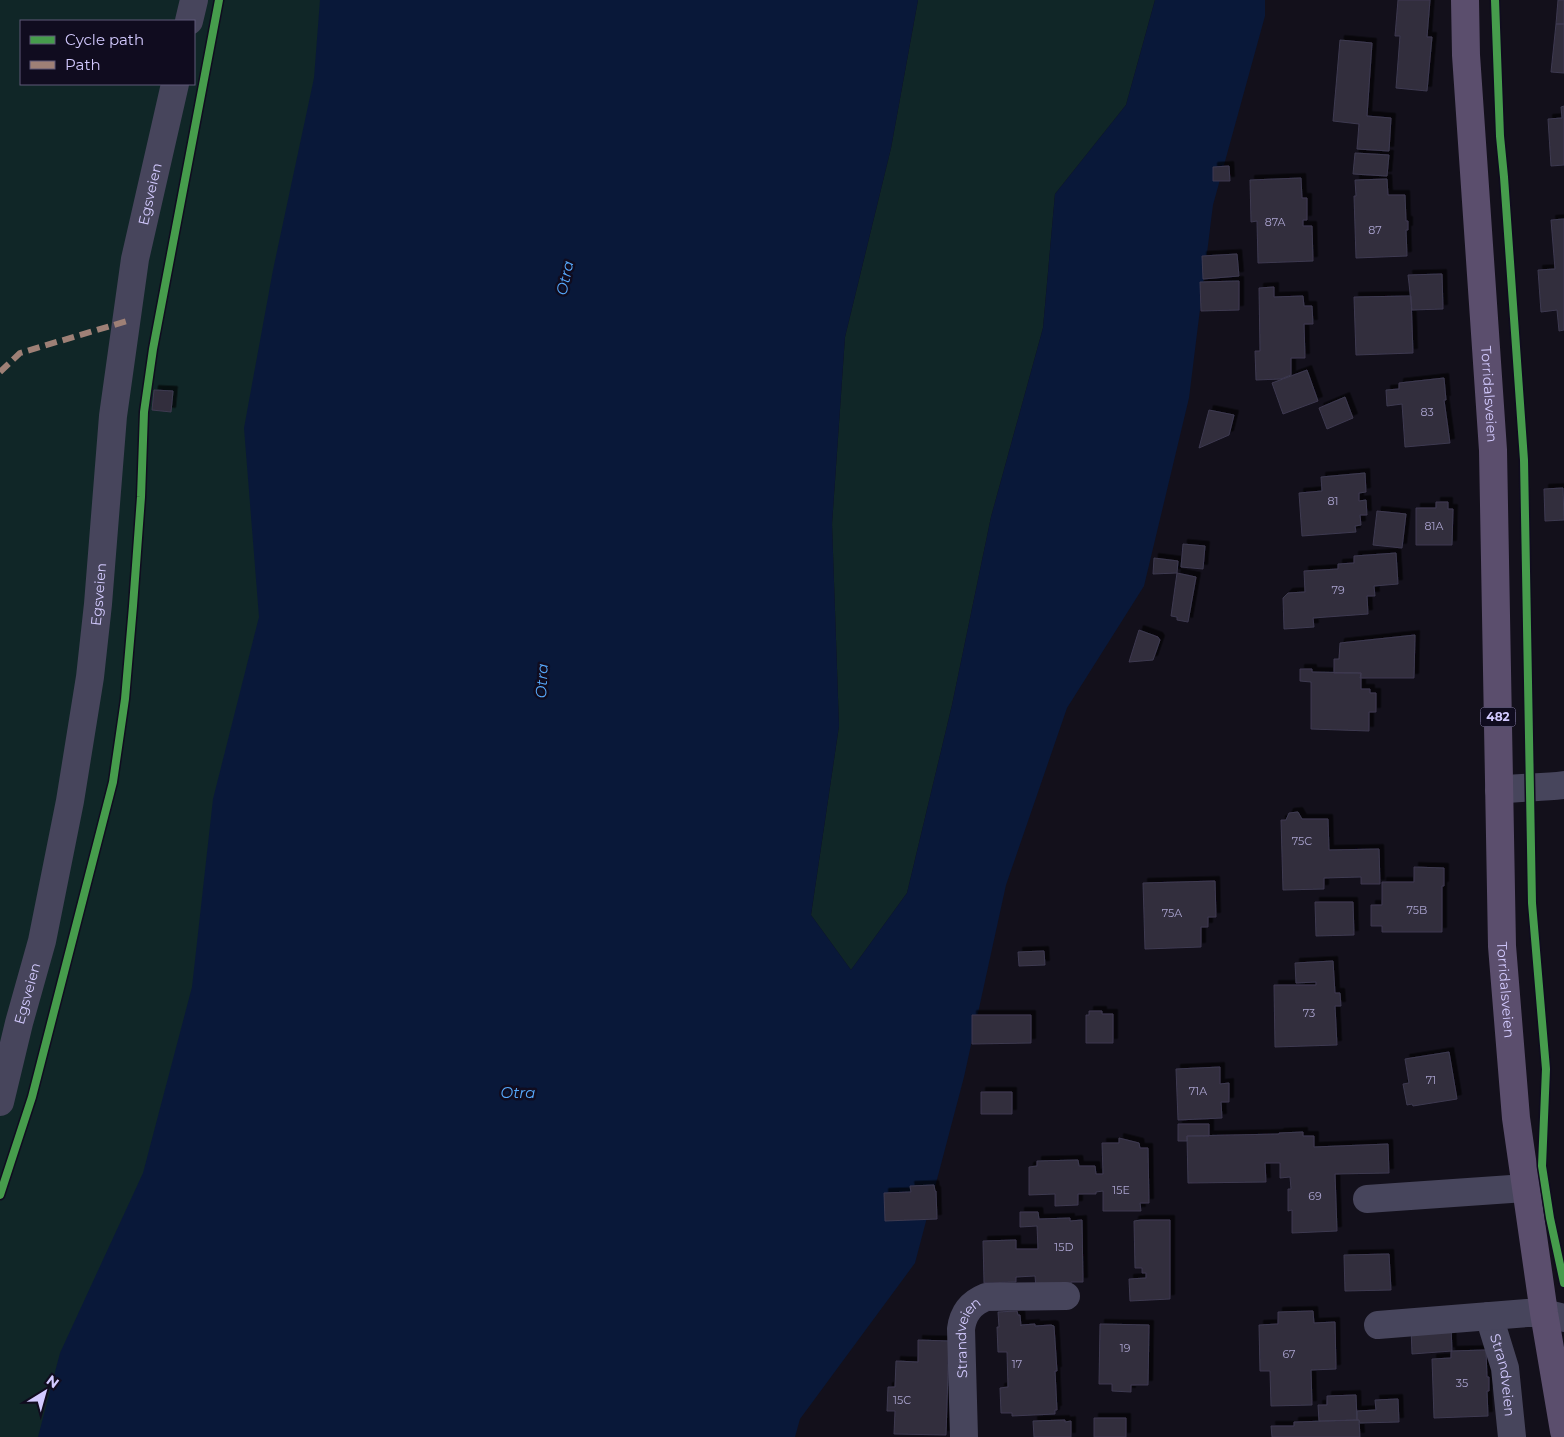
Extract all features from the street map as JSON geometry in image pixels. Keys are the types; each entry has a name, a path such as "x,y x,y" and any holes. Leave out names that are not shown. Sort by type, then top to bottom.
{"main road":[{"name":"Torridalsveien","path":"1466,0 1466,55 1493,450 1502,946 1516,1118 1526,1188 1554,1316 1564,1431"}],"street":[{"path":"189,20 194,0"},
{"name":"Egsveien","path":"0,1102 19,1023 42,941 70,801 90,677 98,604 113,416 135,259 175,85"},
{"path":"1499,790 1564,786"},
{"path":"1366,1199 1526,1188"},
{"name":"Strandveien","path":"964,1437 961,1329 962,1320 968,1308 986,1297 1066,1296"},
{"path":"1378,1325 1489,1316 1554,1316"},
{"name":"Strandveien","path":"1489,1316 1505,1368 1512,1437"}],"green space":[{"path":"0,0 539,0 326,1437 0,1437"},
{"path":"918,0 1155,0 1126,105 1055,194 1043,328 991,517 952,705 907,893 851,970 811,915 839,726 832,524 845,337 891,148"}],"water":[{"name":"Otra","path":"320,0 918,0 891,148 845,337 832,524 839,726 811,915 851,970 907,893 952,705 991,517 1043,328 1055,194 1126,105 1155,0 1265,0 1265,16 1213,205 1189,398 1144,586 1067,708 1006,885 964,1077 915,1263 800,1419 795,1437 38,1437 60,1353 143,1173 192,987 213,799 259,617 244,428 273,270 314,78"}],"building":[{"path":"1398,0 1430,0 1427,37 1432,37 1427,91 1396,88 1400,36 1395,36"},
{"path":"1558,0 1564,0 1564,24 1556,24"},
{"path":"1556,24 1564,24 1564,73 1551,72"},
{"path":"1340,40 1372,43 1367,116 1391,118 1389,151 1357,149 1359,124 1333,121"},
{"path":"1564,106 1564,165 1551,166 1548,119 1562,118 1561,107"},
{"path":"1355,153 1389,155 1387,176 1353,174"},
{"path":"1229,166 1230,181 1213,181 1213,167"},
{"path":"1301,178 1302,198 1307,198 1307,220 1303,220 1303,226 1312,226 1313,261 1258,263 1257,221 1251,222 1250,180"},
{"path":"1387,179 1388,195 1405,195 1406,221 1408,221 1408,230 1406,230 1407,256 1356,258 1355,180"},
{"path":"1564,219 1564,330 1559,331 1557,310 1541,312 1538,270 1555,269 1551,220"},
{"path":"1237,254 1239,276 1203,279 1202,256"},
{"path":"1442,274 1443,309 1412,310 1408,275"},
{"path":"1239,281 1239,310 1201,311 1200,282"},
{"path":"1274,287 1274,297 1303,296 1304,306 1312,306 1313,324 1304,324 1305,358 1291,358 1291,375 1281,379 1256,380 1255,351 1260,351 1259,288"},
{"path":"1411,296 1413,353 1356,355 1354,297"},
{"path":"1307,370 1318,401 1283,414 1272,383"},
{"path":"1444,378 1446,400 1444,400 1450,443 1405,447 1402,404 1387,406 1386,390 1399,389 1399,383"},
{"path":"154,390 173,391 171,412 152,410"},
{"path":"1345,397 1353,418 1327,429 1319,408"},
{"path":"1209,410 1234,415 1229,435 1199,448"},
{"path":"1365,473 1366,492 1359,493 1359,501 1366,500 1367,515 1360,515 1361,525 1355,526 1356,532 1302,536 1299,493 1322,491 1321,477"},
{"path":"1563,488 1564,520 1545,521 1544,489"},
{"path":"1436,502 1448,502 1448,509 1453,509 1452,545 1416,545 1416,508 1436,508"},
{"path":"1377,511 1406,514 1402,548 1373,545"},
{"path":"1183,544 1205,546 1203,569 1181,567"},
{"path":"1396,553 1398,584 1374,586 1375,596 1367,596 1368,614 1313,618 1314,627 1284,629 1283,598 1288,593 1305,592 1304,571 1338,569 1338,564 1354,563 1354,556"},
{"path":"1154,558 1178,561 1177,573 1153,574"},
{"path":"1177,573 1196,577 1188,622 1177,620 1177,617 1171,616"},
{"path":"1139,630 1158,637 1160,640 1153,660 1129,662"},
{"path":"1415,635 1414,678 1360,678 1361,673 1334,673 1334,659 1339,659 1340,643"},
{"path":"1300,669 1312,669 1312,672 1361,673 1361,689 1370,689 1370,693 1376,693 1376,712 1369,712 1369,731 1311,729 1311,682 1300,681"},
{"path":"1298,812 1302,819 1328,819 1329,850 1379,849 1380,884 1361,884 1361,877 1324,878 1324,889 1283,890 1281,820 1286,820 1289,813"},
{"path":"1414,867 1444,868 1442,932 1382,932 1382,926 1371,926 1371,905 1382,905 1382,882 1414,882"},
{"path":"1215,881 1216,917 1208,917 1208,927 1201,927 1201,947 1145,949 1143,883"},
{"path":"1315,902 1353,902 1354,935 1316,936"},
{"path":"1044,951 1045,965 1019,966 1018,952"},
{"path":"1333,961 1335,993 1340,993 1341,1006 1335,1006 1337,1045 1275,1047 1274,985 1316,985 1316,982 1296,983 1295,963"},
{"path":"1089,1011 1102,1011 1102,1014 1113,1014 1113,1043 1086,1043 1086,1015 1089,1015"},
{"path":"972,1015 1031,1015 1031,1043 972,1044"},
{"path":"1449,1052 1457,1099 1413,1106 1412,1104 1407,1105 1403,1084 1409,1083 1405,1059"},
{"path":"1220,1067 1220,1084 1229,1083 1229,1102 1221,1102 1222,1118 1178,1120 1176,1069"},
{"path":"981,1092 1012,1092 1012,1114 981,1114"},
{"path":"1178,1124 1209,1124 1209,1136 1187,1136 1187,1141 1178,1141"},
{"path":"1303,1132 1303,1136 1314,1136 1314,1147 1388,1144 1389,1173 1335,1174 1337,1231 1292,1233 1292,1210 1288,1211 1288,1189 1291,1189 1290,1177 1280,1178 1280,1163 1265,1163 1266,1182 1188,1183 1187,1136"},
{"path":"1119,1138 1139,1143 1140,1148 1148,1148 1149,1203 1140,1203 1141,1211 1103,1211 1103,1191 1096,1192 1096,1194 1078,1194 1078,1205 1055,1206 1055,1194 1029,1195 1029,1167 1037,1166 1037,1161 1078,1160 1079,1166 1095,1166 1096,1174 1103,1174 1102,1143 1119,1143"},
{"path":"934,1185 937,1219 885,1221 884,1193 911,1192 910,1186"},
{"path":"1020,1212 1038,1212 1039,1219 1070,1218 1070,1221 1082,1220 1083,1282 1071,1282 1071,1284 1036,1288 1035,1276 1016,1277 1016,1282 984,1283 983,1241 1016,1240 1016,1249 1038,1249 1037,1226 1020,1227"},
{"path":"1170,1220 1170,1299 1130,1301 1129,1279 1146,1278 1146,1273 1142,1273 1142,1268 1135,1268 1134,1221"},
{"path":"1389,1254 1391,1290 1345,1291 1344,1255"},
{"path":"1017,1311 1018,1315 1020,1315 1021,1326 1035,1324 1035,1326 1054,1326 1057,1371 1055,1371 1057,1410 1055,1410 1055,1414 1012,1416 1012,1413 1001,1413 1000,1388 1008,1387 1007,1352 998,1352 998,1312"},
{"path":"1313,1311 1314,1323 1335,1322 1336,1369 1311,1370 1312,1405 1271,1406 1270,1371 1260,1371 1259,1325 1278,1324 1278,1312"},
{"path":"1100,1324 1149,1325 1148,1385 1131,1385 1131,1392 1112,1391 1112,1384 1099,1384"},
{"path":"1451,1326 1452,1351 1412,1354 1411,1327"},
{"path":"918,1340 949,1341 946,1435 894,1434 895,1411 887,1411 888,1387 895,1387 896,1361 918,1362"},
{"path":"1486,1350 1487,1377 1489,1377 1489,1391 1487,1391 1488,1416 1434,1418 1432,1359 1451,1358 1451,1351"},
{"path":"1356,1395 1357,1420 1319,1421 1318,1405 1327,1405 1327,1396"},
{"path":"1398,1399 1399,1422 1360,1423 1357,1420 1357,1411 1376,1410 1375,1400"},
{"path":"1094,1418 1126,1418 1126,1437 1094,1437"},
{"path":"1065,1420 1065,1422 1071,1421 1071,1437 1034,1437 1033,1421"},
{"path":"1359,1420 1360,1437 1272,1437 1271,1426 1294,1426 1294,1422"}],"marked path":[{"path":"0,372 20,353 127,321"}],"cycle path":[{"path":"0,1195 32,1097 113,782 125,699 133,606 141,497 144,412 153,349 219,0"},
{"path":"1495,0 1500,136 1524,460 1532,903 1546,1069 1542,1166 1550,1218 1564,1283"}]}
